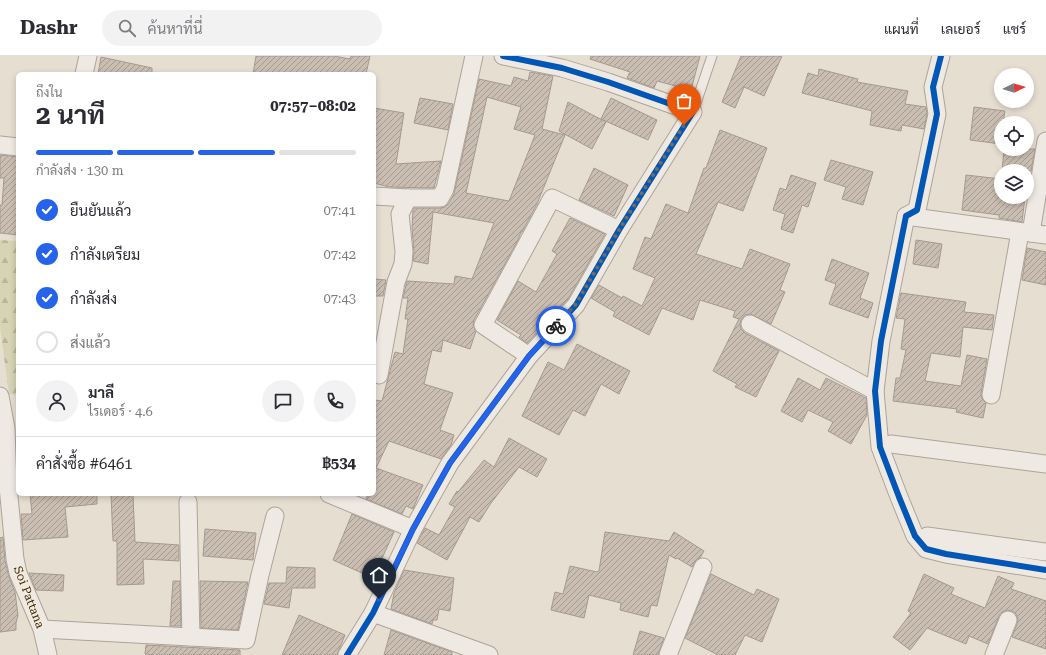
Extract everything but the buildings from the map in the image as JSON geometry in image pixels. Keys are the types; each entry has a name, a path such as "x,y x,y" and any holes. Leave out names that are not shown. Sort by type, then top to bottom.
{"street":[{"path":"84,72 88,56"},
{"path":"376,196 440,198 445,190 474,56"},
{"path":"347,655 373,612 413,529 450,463 529,356 576,304 619,230 693,112 601,79 563,62 503,56"},
{"path":"906,216 917,210 937,114 933,87 941,56"},
{"path":"991,395 1032,233 1046,141"},
{"path":"0,145 16,147"},
{"path":"379,375 396,282 403,264 404,252 400,214 408,198"},
{"path":"529,356 483,325 552,198 619,230"},
{"path":"906,216 1032,233"},
{"path":"906,216 881,341 875,391 880,447 899,497 915,536 926,549 946,554 1046,570"},
{"path":"750,324 875,391"},
{"name":"Soi Pattana","path":"0,396 6,428 8,486 15,559 18,573 42,629 48,655"},
{"path":"890,444 1046,464"},
{"path":"334,496 413,529"},
{"path":"188,502 191,637"},
{"path":"42,629 246,640 260,575 276,516"},
{"path":"926,536 1046,552"},
{"path":"668,655 703,567"},
{"path":"373,612 488,655"},
{"path":"994,655 1008,620"}],"lane":[{"path":"693,112 712,56"}],"green space":[{"path":"0,240 16,241 16,395 9,394 0,326"}],"cycle path":[{"path":"347,655 373,613 413,529 450,463 529,356 576,305 619,230 693,112 608,82 562,68 503,56"},
{"path":"941,56 933,87 937,114 917,210 906,216 881,341 875,391 880,447 915,536 926,549 946,554 1046,570"}],"way so far":[{"path":"556,326 576,304 619,230 684,125"}],"route":[{"path":"379,599 413,529 450,463 529,356 556,326"}]}
